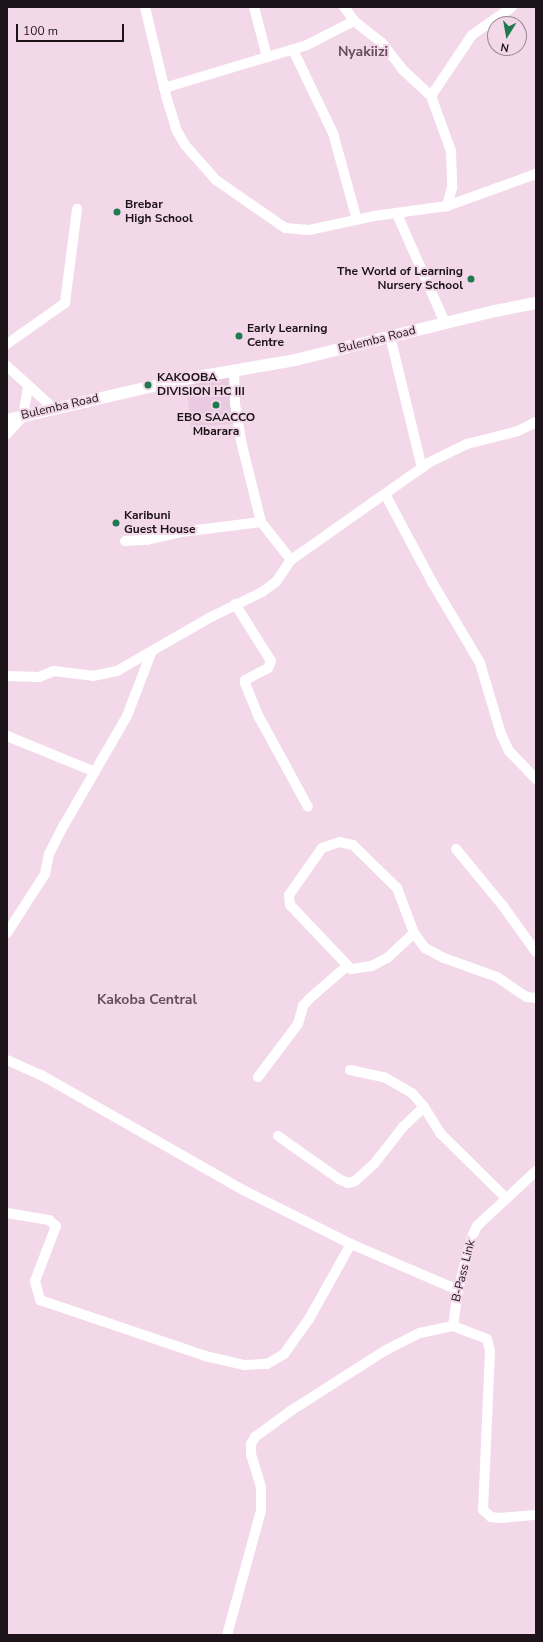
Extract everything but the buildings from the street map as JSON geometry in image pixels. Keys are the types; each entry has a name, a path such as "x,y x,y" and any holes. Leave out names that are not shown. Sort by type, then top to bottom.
{"main road":[{"name":"Bulemba Road","path":"7,420 53,408 295,360 390,336 536,303"}],"street":[{"path":"145,7 164,88 177,131 194,158 216,180 285,228 299,230 447,206 536,174"},
{"path":"254,7 267,57"},
{"path":"344,7 354,21 382,43 402,68 431,96 451,151 452,188 447,206"},
{"path":"431,96 472,35 512,7"},
{"path":"164,88 293,50 325,38 354,21"},
{"path":"293,50 333,133 357,220"},
{"path":"7,344 65,303 77,209"},
{"path":"397,214 445,323"},
{"path":"390,336 422,468"},
{"path":"7,366 28,387 53,408"},
{"path":"234,371 235,403 241,441 262,522 291,560"},
{"path":"7,434 23,416 28,387"},
{"path":"7,676 39,677 54,671 93,676 105,674 151,653 235,604 262,592 276,582 291,560 422,468 461,446 518,431 536,422"},
{"path":"385,494 432,582 480,663 501,734 509,751 536,779"},
{"path":"125,541 147,540 181,532 262,522"},
{"path":"235,604 271,661 268,668 245,680 245,683 259,717 308,807"},
{"path":"7,933 46,874 49,854 127,716 151,653"},
{"path":"7,736 94,772"},
{"path":"414,933 388,958 357,970 347,966 288,900 322,848 339,842 353,845 393,883 402,898 414,933 433,953 497,977 526,997 536,998"},
{"path":"456,848 503,906 536,952"},
{"path":"258,1077 298,1024 303,1006 347,966"},
{"path":"7,1060 43,1076 245,1191 351,1244 458,1290"},
{"path":"350,1070 384,1077 396,1082 424,1107 440,1133 506,1198"},
{"path":"278,1136 339,1179 348,1183 355,1182 374,1164 403,1127 424,1107"},
{"name":"B-Pass Link","path":"453,1326 458,1290 472,1237 477,1226 536,1171"},
{"path":"7,1213 49,1220 56,1226 35,1281 40,1300 205,1356 245,1365 266,1364 284,1354 309,1319 351,1244"},
{"path":"227,1635 261,1511 261,1487 250,1455 251,1444 255,1437 292,1410 404,1340 434,1329 453,1326 482,1337 489,1344 483,1510 492,1517 500,1518 536,1516"}],"shaded area":[{"path":"238,372 242,423 191,427 186,383"}],"place":[{"name":"Brebar High School","path":"117,212"},
{"name":"The World of Learning Nursery School","path":"471,279"},
{"name":"Early Learning Centre","path":"239,336"},
{"name":"KAKOOBA DIVISION HC III","path":"148,385"},
{"name":"EBO SAACCO Mbarara","path":"216,405"},
{"name":"Karibuni Guest House","path":"116,523"}],"district":[{"name":"Nyakiizi","path":"363,52"},
{"name":"Kakoba Central","path":"147,1000"}]}
